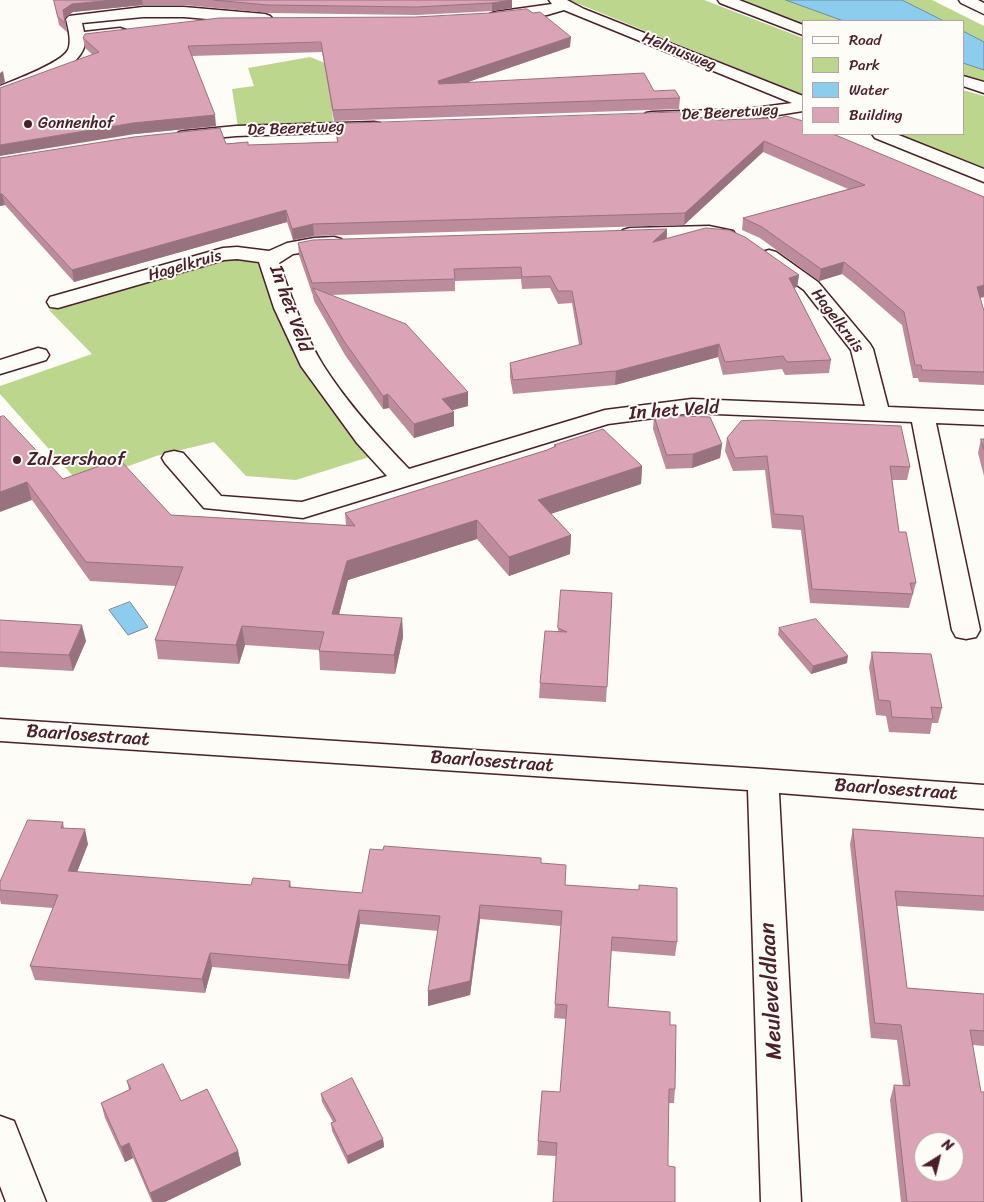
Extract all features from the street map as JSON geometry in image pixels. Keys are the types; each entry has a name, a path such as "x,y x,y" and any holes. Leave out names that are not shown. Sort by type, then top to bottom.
{"main road":[{"path":"725,0 802,30"},
{"path":"966,0 984,9"},
{"path":"481,18 509,16 561,2"},
{"name":"Helmusweg","path":"561,2 802,102"},
{"path":"0,92 43,74 66,60 76,50 77,38 74,19 143,12 194,12 264,20"},
{"path":"169,27 284,20"},
{"path":"77,38 140,30"},
{"path":"964,81 984,88"},
{"name":"De Beeretweg","path":"634,117 762,113 802,106"},
{"name":"De Beeretweg","path":"172,138 236,131 396,126"},
{"path":"883,135 984,176"},
{"name":"Hagelkruis","path":"610,235 709,232 733,236 749,243 811,286 862,349 878,412"},
{"name":"Hagelkruis","path":"58,302 223,254 237,253 272,257 286,249 314,244 354,243"},
{"name":"In het Veld","path":"272,257 269,263 285,308 312,366 366,438 403,478"},
{"path":"0,367 38,355"},
{"name":"In het Veld","path":"174,458 213,503 303,510 605,417 692,406 878,412 984,418"},
{"path":"922,415 966,630"},
{"name":"Baarlosestraat","path":"0,730 763,780 984,797"},
{"name":"Meuleveldlaan","path":"763,780 781,1202"},
{"path":"0,1134 26,1202"}],"green space":[{"path":"569,0 704,0 802,38 802,95"},
{"path":"738,0 786,0 841,20 802,20 802,24"},
{"path":"902,0 932,0 984,26 984,42 964,32 964,20 942,20"},
{"path":"310,57 330,65 333,124 238,127 232,89 254,86 248,68"},
{"path":"964,63 984,70 984,82 964,75"},
{"path":"964,90 984,96 984,168 901,135 964,135"},
{"path":"231,258 257,261 301,368 369,457 296,480 246,476 214,442 156,456 80,484 0,394 0,386 92,354 49,310"}],"water":[{"path":"786,0 902,0 942,20 841,20"},
{"path":"964,32 984,42 984,70 964,63"},
{"path":"130,602 148,627 128,635 109,610"}],"building":[{"path":"54,0 113,0 72,4 63,10 65,23 58,17"},
{"path":"214,0 512,0 492,3 417,7 268,5"},
{"path":"527,9 533,13 540,12 571,37 438,81 439,84 644,73 654,91 675,90 680,98 333,110 321,42 188,46 215,115 133,123 0,145 0,88 99,52 83,38 85,34 219,18 415,17"},
{"path":"687,112 690,118 716,117 717,120 780,118 786,116 802,121 802,135 835,135 984,197 984,285 977,287 984,311 984,372 922,370 921,365 915,365 904,312 844,262 821,269 762,227 743,218 865,185 764,141 685,213 313,224 292,229 286,210 72,270 0,194 0,158 134,137 220,128 226,144 248,142 248,145 338,142 335,124"},
{"path":"706,228 729,230 745,237 799,275 789,278 831,360 787,362 783,356 725,362 719,344 616,371 513,380 510,363 582,344 572,291 558,291 550,276 522,277 521,267 454,269 455,279 312,283 298,243 313,240 667,229 653,242"},
{"path":"313,288 406,324 468,392 442,399 454,412 414,424 388,394 383,396 344,341"},
{"path":"654,415 710,417 722,444 693,454 667,455"},
{"path":"4,416 63,479 119,459 171,515 355,526 345,513 547,450 556,446 554,445 603,429 642,466 538,500 571,535 509,557 477,520 347,561 332,614 402,618 394,655 319,651 324,632 242,626 236,645 155,640 183,567 86,562 27,482 0,492 0,417"},
{"path":"761,420 901,426 910,467 890,466 899,532 906,532 916,583 910,583 913,594 812,589 803,516 774,514 767,456 735,458 727,438 741,421"},
{"path":"561,590 612,593 607,687 540,683 545,631 567,632 558,628"},
{"path":"816,619 848,656 813,666 779,628"},
{"path":"0,620 82,625 69,655 0,652"},
{"path":"872,652 931,654 942,708 931,707 933,719 892,717 890,701 879,700"},
{"path":"28,820 63,822 61,828 85,829 68,871 251,885 253,878 290,881 289,887 362,893 370,849 383,850 384,846 541,858 541,863 566,865 565,885 639,890 639,885 677,888 677,942 612,937 608,1007 670,1012 670,1025 676,1025 675,1089 669,1089 668,1152 668,1166 675,1167 675,1202 553,1202 557,1143 538,1141 542,1091 560,1092 567,1005 555,1004 562,911 480,905 470,981 428,991 440,916 359,910 348,965 210,953 202,979 30,966 58,895 0,890 0,882"},
{"path":"853,829 984,838 984,896 895,891 907,988 984,994 984,1031 970,1030 981,1092 984,1092 984,1202 907,1202 894,1085 910,1086 901,1025 875,1023"},
{"path":"163,1064 181,1101 207,1089 238,1151 150,1193 129,1143 121,1147 101,1103 131,1089 127,1081"},
{"path":"352,1078 383,1139 347,1156 331,1123 336,1121 321,1094"}],"place":[{"name":"Gonnenhof","path":"28,124"},
{"name":"Zalzershaof","path":"17,460"}]}
